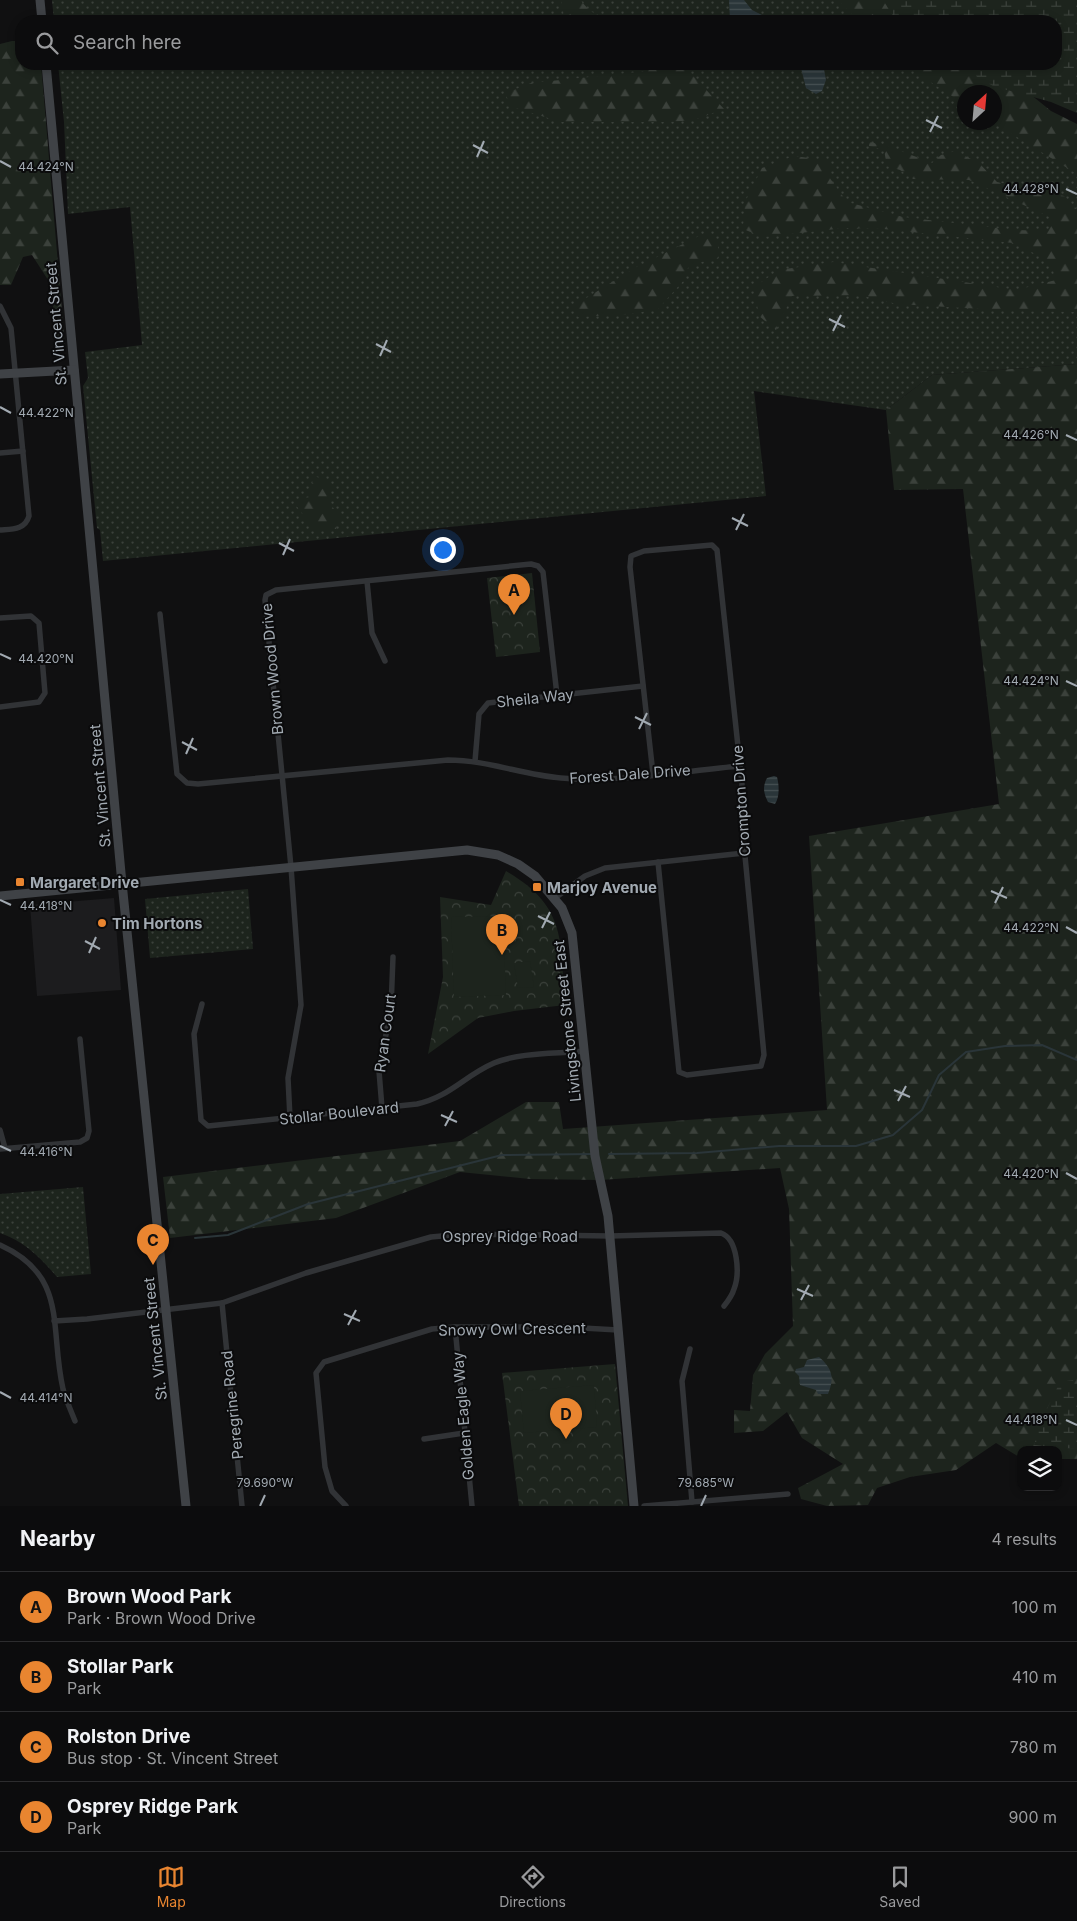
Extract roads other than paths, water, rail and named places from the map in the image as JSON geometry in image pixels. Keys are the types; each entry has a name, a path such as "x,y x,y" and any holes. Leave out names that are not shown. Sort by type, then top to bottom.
{"main road":[{"path":"40,0 41,15"},
{"name":"St. Vincent Street","path":"46,70 96,584 122,885 186,1506"},
{"path":"0,374 74,370"},
{"name":"Livingstone Street East","path":"0,896 291,867 478,851 518,864 535,876 555,898 565,914 574,943 595,1156 607,1207 634,1506"}],"street":[{"path":"0,306 11,328 28,522 22,527 0,530"},
{"path":"0,453 23,451"},
{"name":"Crompton Drive","path":"653,774 630,566 631,556 644,551 712,545 717,550 742,784 741,814 744,854 764,1061 761,1066 693,1075 682,1074 677,1066 658,862"},
{"name":"Brown Wood Drive","path":"290,1118 288,1078 301,1005 291,867 266,595 276,590 531,564 538,566 543,572 556,695"},
{"path":"367,582 372,633 385,661"},
{"name":"Forest Dale Drive","path":"160,614 177,774 187,783 198,784 433,760 475,761 545,777 588,779 740,766"},
{"path":"0,618 30,616 39,623 45,693 39,702 0,707"},
{"name":"Sheila Way","path":"475,761 479,714 488,703 643,686"},
{"path":"555,898 594,872 612,867 744,854"},
{"name":"Ryan Court","path":"382,1108 379,1071 391,1008 393,958"},
{"name":"Stollar Boulevard","path":"202,1004 194,1034 201,1120 213,1126 417,1104 439,1098 485,1068 503,1060 585,1051"},
{"path":"0,1130 2,1148 80,1142 87,1138 89,1131 80,1039"},
{"name":"Osprey Ridge Road","path":"54,1321 87,1319 222,1303 306,1273 431,1236 463,1234 610,1236 714,1232 727,1235 733,1246 736,1275 734,1290 724,1306"},
{"path":"0,1245 20,1254 36,1269 48,1288 63,1389 75,1421"},
{"name":"Peregrine Road","path":"222,1303 242,1506"},
{"name":"Snowy Owl Crescent","path":"346,1506 332,1491 325,1467 316,1373 324,1362 432,1330 455,1326 565,1327 618,1330"},
{"name":"Golden Eagle Way","path":"455,1326 472,1506"},
{"path":"690,1349 682,1381 692,1502"},
{"path":"424,1439 464,1432"},
{"path":"644,1506 788,1494"}],"waterway":[{"path":"609,1154 697,1153 779,1146 856,1146 893,1135 922,1110 939,1075 966,1052 1005,1046 1042,1045 1077,1060"},
{"path":"195,1238 228,1235 308,1204 502,1155 593,1154"}],"place":[{"name":"Brown Wood Park","path":"514,615"},
{"name":"Margaret Drive","path":"20,882"},
{"name":"Marjoy Avenue","path":"537,887"},
{"name":"Tim Hortons","path":"102,923"},
{"name":"Stollar Park","path":"502,955"},
{"name":"Rolston Drive","path":"153,1265"},
{"name":"Osprey Ridge Park","path":"566,1439"}]}
